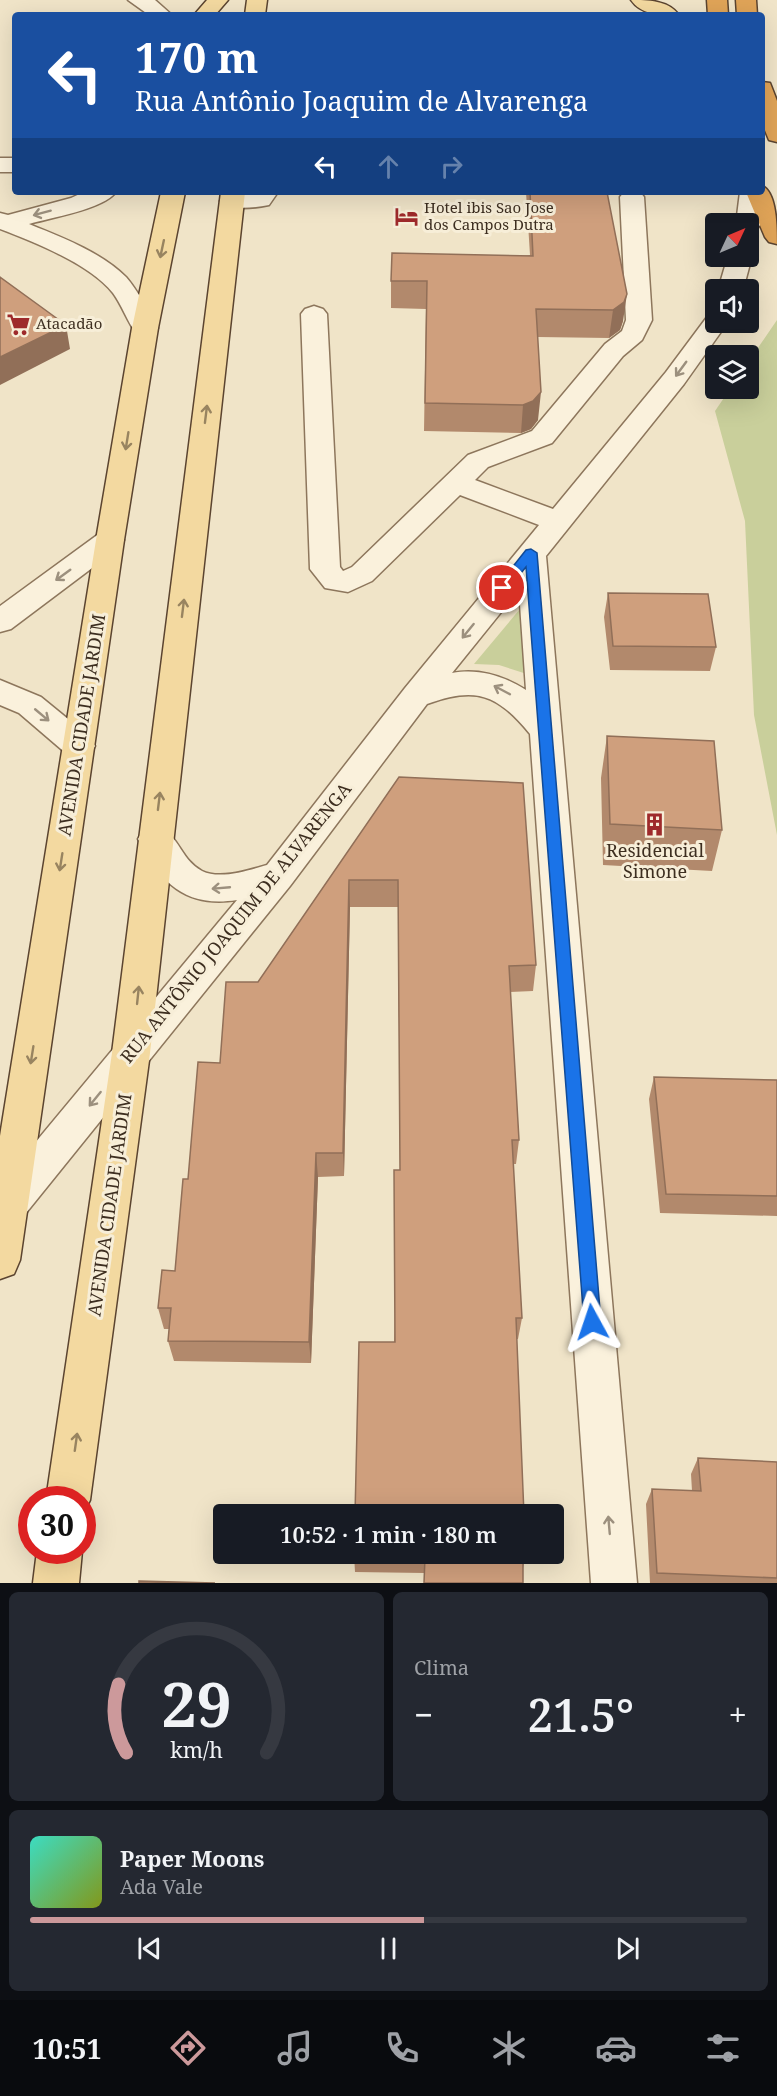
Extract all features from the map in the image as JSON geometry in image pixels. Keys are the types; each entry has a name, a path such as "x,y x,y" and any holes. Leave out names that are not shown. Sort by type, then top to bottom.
{"highway":[{"path":"765,97 777,135"},
{"path":"759,195 777,237"}],"main road":[{"path":"207,12 218,0"},
{"path":"641,0 663,12"},
{"name":"AVENIDA CIDADE JARDIM","path":"3,1238 110,540 145,328 172,195"},
{"name":"AVENIDA CIDADE JARDIM","path":"70,1486 131,1053 233,197"},
{"path":"56,1583 58,1564"}],"street":[{"path":"138,0 158,12"},
{"path":"3,221 79,202 96,195"},
{"path":"233,197 261,200 264,195"},
{"path":"749,213 752,195"},
{"path":"315,314 325,568 335,580 348,582 362,574 478,461 542,437 614,350 633,335 639,320 633,196"},
{"path":"3,221 70,253 113,279 128,297 145,328"},
{"name":"RUA ANTÔNIO JOAQUIM DE ALVARENGA","path":"3,1238 131,1053 278,876 416,696 675,378 708,333"},
{"path":"455,483 557,521"},
{"path":"0,621 110,540"},
{"path":"531,553 614,1583"},
{"name":"RUA ANTÔNIO JOAQUIM DE ALVARENGA","path":"416,696 444,684 475,682 499,687 526,706 544,729"},
{"path":"0,692 30,705 79,746"},
{"path":"155,839 179,873 190,882 212,889 237,886 278,876"}],"green space":[{"path":"777,320 777,835 754,715 745,521 715,411 723,399 759,399 759,346"},
{"path":"525,603 530,675 499,665 474,664"}],"building":[{"path":"530,195 608,195 627,294 624,302 613,310 536,309 541,392 533,401 523,405 425,403 427,281 391,281 392,253 533,256"},
{"path":"0,277 66,325 0,357"},
{"path":"608,593 708,594 716,647 613,646"},
{"path":"607,736 714,741 722,830 610,824"},
{"path":"399,777 523,783 536,965 509,966 519,1140 512,1140 522,1318 516,1318 524,1504 355,1504 359,1342 395,1342 394,1170 400,1170 398,880 349,880 343,1153 316,1153 309,1342 168,1341 171,1308 158,1308 162,1270 175,1271 183,1179 188,1179 198,1062 220,1063 226,982 258,982"},
{"path":"654,1077 777,1080 777,1196 666,1194"},
{"path":"698,1458 777,1462 777,1578 657,1573 652,1489 701,1491"},
{"path":"425,1564 523,1564 523,1583 424,1583"},
{"path":"139,1581 215,1583 139,1583"}],"place":[{"name":"Hotel ibis Sao Jose dos Campos Dutra","path":"406,217"},
{"name":"Atacadão","path":"18,324"},
{"name":"Residencial Simone","path":"655,825"}],"route":[{"path":"502,588 531,553 592,1322"}]}
